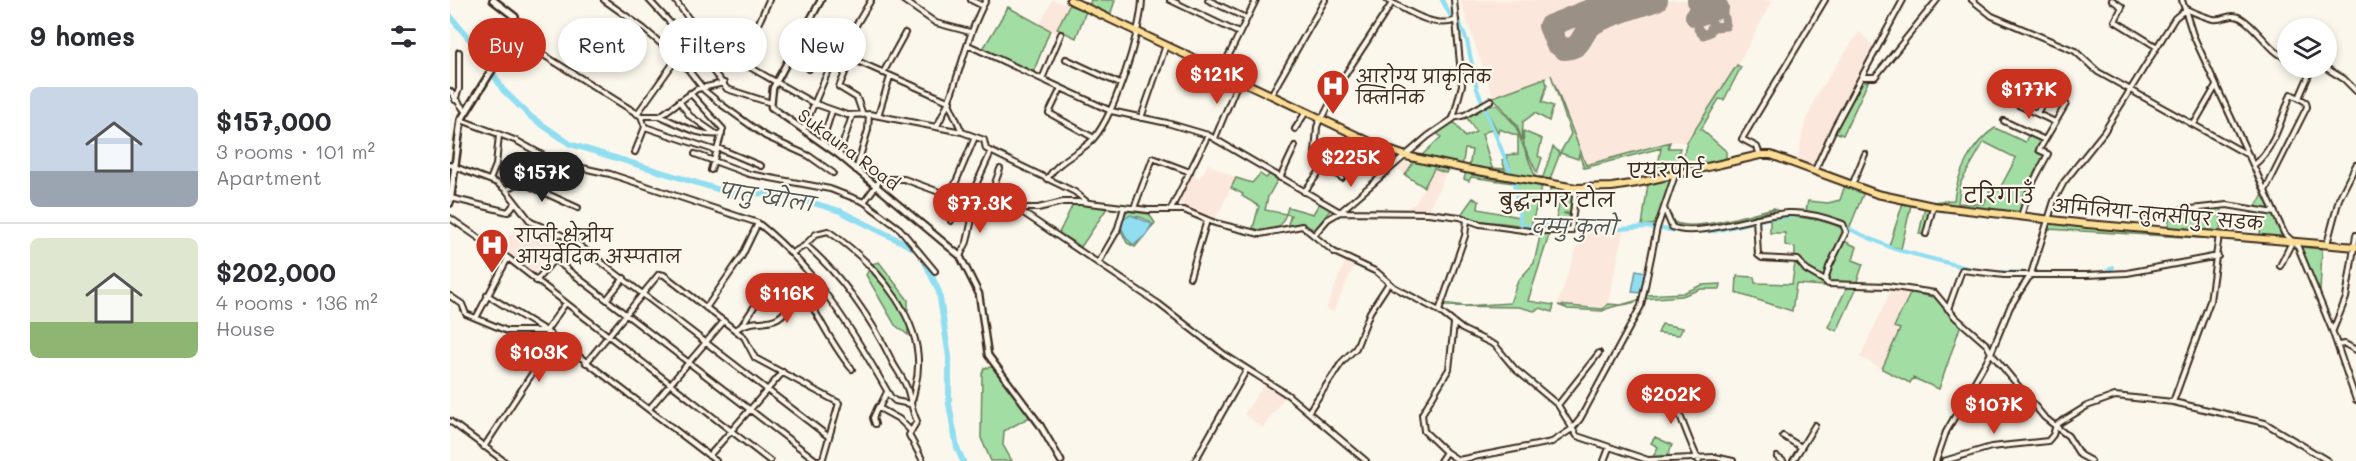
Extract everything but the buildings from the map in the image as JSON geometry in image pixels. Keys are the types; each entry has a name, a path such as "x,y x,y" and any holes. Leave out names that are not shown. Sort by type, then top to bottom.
{"main road":[{"path":"493,0 515,18"},
{"name":"अमिलिया-तुलसीपुर सडक","path":"1070,0 1406,156 1540,183 1576,188 1612,187 1760,155 1775,157 1815,170 1890,198 1933,206 2354,247"},
{"path":"451,200 457,169 461,120 490,72"}],"street":[{"path":"604,0 659,42"},
{"path":"649,0 675,28 692,56 724,83 727,89 771,103 782,72"},
{"path":"675,0 689,19 732,57 813,103 852,116 869,114 962,132 984,141 984,147 990,152 1075,192 1088,203"},
{"path":"761,18 769,0"},
{"path":"810,18 821,0"},
{"path":"860,18 871,0"},
{"path":"903,0 936,22 970,33"},
{"path":"971,0 983,6"},
{"path":"937,126 950,102 970,33 987,0"},
{"path":"1047,179 1053,168 1094,138 1111,111 1137,32 1142,0"},
{"path":"1170,0 1239,33"},
{"path":"1208,0 1246,18"},
{"path":"1271,94 1325,0"},
{"path":"1387,0 1427,19 1447,22 1456,20"},
{"path":"1453,118 1462,86 1454,0"},
{"path":"1760,155 1757,147 1742,139 1825,0"},
{"path":"1815,170 1834,128 1864,77 1903,0"},
{"path":"1864,77 1875,77 1937,0"},
{"path":"1972,0 1992,16 2075,51 2098,72 2250,156"},
{"path":"2112,0 2122,7 2115,21 2157,48"},
{"path":"2182,0 2193,35 2275,213 2298,247 2338,345 2356,400"},
{"path":"1221,71 1253,1"},
{"path":"1315,153 1317,127 1321,118 1355,59 1392,3"},
{"path":"1936,461 1946,432 1991,353 2010,307 2031,274 2048,219 2064,182 2104,132 2175,18 2186,9"},
{"path":"2186,9 2215,20 2231,15 2240,17 2265,38 2277,52"},
{"path":"883,74 905,33"},
{"path":"1042,79 1061,34"},
{"path":"968,45 1111,111 1215,138 1340,212 1428,213 1540,232 1571,231 1576,188"},
{"path":"1141,118 1166,45"},
{"path":"455,100 459,89 459,52"},
{"path":"546,56 639,115 660,116 689,130 709,136 720,135"},
{"path":"1066,59 1120,84"},
{"path":"866,66 950,102 962,132"},
{"path":"639,115 668,72"},
{"path":"690,72 722,105 765,136 808,156 833,173"},
{"path":"803,130 813,103 829,72"},
{"path":"845,72 839,87 857,98 863,115"},
{"path":"2337,75 2356,91"},
{"path":"878,116 890,77"},
{"path":"2300,98 2308,78"},
{"path":"1215,138 1239,80"},
{"path":"660,116 690,93 703,87 724,83"},
{"path":"2026,84 2047,96 2037,113"},
{"path":"2194,124 2216,86"},
{"path":"1061,87 1049,113 1094,138"},
{"path":"450,91 465,111"},
{"path":"690,93 723,129 711,170"},
{"path":"2254,165 2261,160 2276,133 2291,94 2306,102 2307,107 2265,191"},
{"path":"1314,235 1328,219 1340,212 1453,118 1465,115 1491,100"},
{"path":"679,101 690,116 720,135"},
{"path":"2012,102 2055,122"},
{"name":"Sukaura Road","path":"771,103 773,110 839,155 960,256 979,294 988,355 1040,425 1061,461"},
{"path":"2021,216 2030,188 2048,154 2039,150 2066,104"},
{"path":"822,142 832,111"},
{"path":"1295,129 1306,111"},
{"path":"856,170 868,130 869,114"},
{"path":"639,115 645,127 760,166"},
{"path":"839,155 852,116"},
{"path":"461,120 518,141 555,162 610,174 758,223 792,253 818,283 851,330 895,401 910,404"},
{"path":"2004,121 2045,140"},
{"path":"634,152 645,127"},
{"path":"490,180 496,165 499,135"},
{"path":"1171,209 1208,135"},
{"path":"950,196 975,137"},
{"path":"1280,178 1295,146"},
{"path":"969,200 990,152"},
{"path":"694,154 749,174 830,189 864,202 900,229 935,271"},
{"path":"1852,185 1865,154"},
{"path":"1134,208 1153,158 1190,172"},
{"path":"450,165 490,180 506,190 531,222 571,239 829,437"},
{"path":"2326,244 2339,199 2356,165"},
{"path":"1304,192 1324,166 1342,178"},
{"path":"988,203 1000,169"},
{"path":"1454,323 1449,369 1422,418 1427,436 1459,460 1514,448 1532,448 1552,442 1572,429 1641,306 1664,208 1675,174"},
{"path":"864,202 881,179 904,180 950,196 1016,208 1038,208 1063,202 1184,210 1207,220 1260,234 1300,225 1334,252 1377,272 1389,283 1495,345 1515,369 1558,405 1577,436 1648,460 1715,457 1733,461"},
{"path":"506,190 521,182 578,208"},
{"path":"951,221 961,198"},
{"path":"1177,198 1184,210"},
{"path":"451,200 508,212 515,203"},
{"path":"960,256 967,242 976,201"},
{"path":"2146,214 2227,205 2275,213"},
{"path":"1926,234 1933,206"},
{"path":"1099,262 1117,231 1124,207"},
{"path":"1016,208 1099,262 1309,411 1366,461"},
{"path":"1664,208 1672,226 1682,230 1721,226 1785,213 1805,213 1845,225 1846,231 1825,281"},
{"path":"450,218 536,280 770,461"},
{"path":"1756,218 1758,255 1762,258 1798,260 1806,270 1828,284 1887,286 1935,293 1948,309 1988,345 1991,353 2044,417 2068,436 2080,455 2091,461"},
{"path":"1190,277 1207,220"},
{"path":"1439,311 1465,236 1467,220"},
{"path":"706,308 742,256 758,223"},
{"path":"792,253 816,234 828,231 845,243 885,284 914,331 920,357 919,375 910,404"},
{"path":"2173,402 2209,306 2218,256 2219,235"},
{"path":"2332,330 2346,298 2356,235"},
{"path":"536,280 555,261 571,239"},
{"path":"2280,266 2292,241"},
{"path":"805,245 836,271 885,347 908,391 916,422 909,435 923,461"},
{"path":"1948,309 1962,270 2004,275 2059,276 2127,273 2218,256"},
{"path":"476,318 507,258"},
{"path":"555,261 607,299 625,314 817,461 823,458 838,403 755,358 744,337 664,275 659,274 625,314 606,336 586,363"},
{"path":"607,299 624,278"},
{"path":"741,325 777,319 789,308 794,297 818,283"},
{"path":"1309,411 1342,362 1356,348 1370,312 1389,283"},
{"path":"803,292 824,323 838,352 852,369"},
{"path":"487,295 546,331 716,461"},
{"path":"450,296 462,304 466,314 507,331 519,333 546,331"},
{"path":"546,331 565,304"},
{"path":"735,330 754,307"},
{"path":"649,409 724,321"},
{"path":"484,447 543,357 549,342 546,331"},
{"path":"2338,345 2343,344 2356,350"},
{"path":"1558,405 1599,353"},
{"path":"1195,461 1247,369"},
{"path":"709,456 783,372"},
{"path":"1666,383 1678,405 1686,437 1698,459"},
{"path":"875,424 873,418 888,392"},
{"path":"2055,425 2087,406 2115,396 2173,402 2265,423 2328,461"},
{"path":"879,406 899,418 910,430"},
{"path":"450,421 504,461"},
{"path":"1793,461 1815,425"},
{"path":"1944,461 1991,447 2048,441 2054,435 2055,425"},
{"path":"1783,436 1801,447"},
{"path":"1604,461 1610,448"},
{"path":"1440,461 1446,452"},
{"path":"1777,457 1784,461"}],"shaded area":[{"path":"1052,0 1069,5 1055,33 1040,25"},
{"path":"1460,0 1773,0 1729,81 1687,142 1670,142 1586,165 1551,76 1493,97"},
{"path":"1859,32 1876,48 1815,167 1797,162 1804,127 1817,94"},
{"path":"1405,162 1432,172 1434,169 1446,173 1428,212 1410,213 1410,205 1415,204 1424,187 1397,169"},
{"path":"1208,164 1236,178 1215,220 1185,208 1179,201 1192,174 1200,178"},
{"path":"524,219 560,245 534,276 497,248"},
{"path":"1584,226 1624,230 1608,304 1604,309 1593,306 1568,307 1558,303"},
{"path":"1345,262 1354,266 1333,312 1326,309"},
{"path":"1892,288 1911,292 1895,327 1900,329 1882,369 1860,357"},
{"path":"1265,384 1285,396 1263,428 1244,414"}],"green space":[{"path":"1091,0 1115,0 1110,16 1089,5"},
{"path":"1069,5 1086,11 1076,38 1057,29"},
{"path":"1008,7 1050,30 1033,73 983,49"},
{"path":"1737,65 1741,67 1724,100 1719,99 1701,129 1726,151 1726,159 1679,171 1687,142"},
{"path":"1551,75 1586,165 1670,142 1668,148 1680,148 1673,173 1656,178 1661,148 1584,168 1579,154 1578,159 1560,153 1571,134"},
{"path":"1545,78 1547,85 1542,102 1553,106 1549,121 1535,113 1523,122 1522,141 1517,125 1493,97"},
{"path":"1863,81 1868,82 1843,135 1835,132"},
{"path":"1497,105 1515,125 1537,181 1513,176 1506,155 1518,154 1518,136 1499,129 1498,133 1485,107"},
{"path":"1483,106 1493,128 1482,134 1492,168 1505,169 1502,160 1505,159 1510,176 1469,168 1472,150 1465,149 1462,167 1419,158 1441,137 1436,132 1454,122 1465,137 1476,132 1466,116"},
{"path":"1995,128 2025,142 2029,134 2042,140 2037,150 2045,155 2028,188 2020,214 1923,203 1896,196 1931,202 1954,200 1962,169 1973,150","holes":["1984,142 2016,158 1999,190 1991,187 1984,204 1958,203 1961,182"]},
{"path":"1523,131 1542,139 1538,156 1542,158 1537,173 1524,146"},
{"path":"1553,147 1560,153 1550,179 1573,186 1540,182 1539,177 1543,177"},
{"path":"1414,161 1448,168 1446,173 1434,169 1424,187 1405,175"},
{"path":"1466,172 1513,180 1513,183 1471,177 1469,181 1464,179"},
{"path":"1271,173 1278,179 1268,197 1265,210 1286,214 1280,227 1266,232 1253,228 1259,206 1231,188 1236,178 1252,183 1260,174 1266,178"},
{"path":"1671,179 1657,224 1642,226 1648,184"},
{"path":"1514,181 1542,186 1531,227 1521,225"},
{"path":"1845,185 1864,192 1849,229 1831,218 1806,211 1808,201 1828,203 1840,200"},
{"path":"1551,188 1574,190 1572,213 1563,213 1572,216 1571,226 1555,224 1561,195 1549,194"},
{"path":"2264,193 2287,240 2260,238 2261,217 2250,215"},
{"path":"1473,198 1479,201 1478,209 1519,217 1521,226 1460,216"},
{"path":"1320,202 1331,209 1315,230 1301,223 1287,227 1291,215 1286,214 1288,207 1313,214"},
{"path":"1903,203 1911,205 1901,249 1889,246"},
{"path":"1073,204 1107,208 1081,247 1059,233"},
{"path":"2222,206 2220,234 2168,229 2170,211 2194,212"},
{"path":"1925,207 1931,208 1924,235 1919,234"},
{"path":"1776,209 1724,224 1677,227 1667,215 1671,215 1674,222 1695,225 1723,221"},
{"path":"1126,211 1149,214 1155,223 1148,232 1152,224 1141,217 1133,216 1121,220"},
{"path":"1786,216 1830,223 1844,229 1824,279 1809,271 1799,258 1795,258 1795,247 1785,245 1785,233 1770,233 1770,219"},
{"path":"2049,222 2216,237 2216,239 2048,229"},
{"path":"1119,226 1132,244 1144,236 1135,247 1127,243"},
{"path":"1533,227 1571,228 1561,230"},
{"path":"1541,232 1550,232 1528,301 1554,305 1552,312 1541,308 1534,311 1519,307 1442,306 1443,303 1465,306 1510,303 1518,281 1534,263"},
{"path":"1844,241 1857,247 1853,260 1863,264 1856,284 1826,280"},
{"path":"2300,247 2322,249 2320,293"},
{"path":"879,262 908,300 908,335 895,325 866,275 872,264"},
{"path":"1795,263 1826,286 1796,284 1792,311 1736,293 1737,276 1754,277 1755,283 1792,284"},
{"path":"1651,264 1647,295 1683,293 1702,285 1721,284 1720,289 1701,289 1682,296 1644,299"},
{"path":"1847,287 1857,287 1837,331 1828,327"},
{"path":"1911,292 1937,298 1950,316 1961,324 1939,389 1913,378 1910,383 1882,369 1900,329 1894,327"},
{"path":"1642,299 1603,311 1568,309 1558,305 1603,309 1608,304 1621,305"},
{"path":"1662,324 1683,328 1679,335 1658,333"},
{"path":"992,367 1030,417 1004,431 1003,445 1012,461 991,461 981,438 982,374 984,368"},
{"path":"1655,437 1672,445 1668,456 1653,457 1658,447 1651,443"}],"water":[{"path":"1131,215 1152,224 1146,235 1134,245 1127,239 1120,225 1121,220"},
{"path":"1636,270 1646,272 1642,293 1632,292"}],"waterway":[{"name":"दम्मु कुलो","path":"1442,0 1450,15 1458,19 1467,41 1477,89 1513,178 1521,225 1531,227 1583,225 1620,229 1647,227 1685,232 1715,231 1769,218 1805,215 1831,221 1894,249 1975,270"},
{"name":"पातु खोला","path":"450,16 480,52 503,90 531,117 570,144 733,194 768,193 840,211 920,251 939,292 949,357 949,404 957,448 963,461"},
{"path":"2105,272 2113,267"},
{"path":"1994,272 2044,273"},
{"path":"2081,273 2098,273"}],"taxiway":[{"path":"1702,0 1714,27 1726,26 1725,18"},
{"path":"1698,29 1703,35 1710,32 1712,25"}],"runway":[{"path":"1615,0 1549,26 1556,43 1564,49 1575,47 1587,30 1596,23 1657,0"},
{"path":"1698,0 1700,10 1696,16 1718,8 1710,6 1707,0"}],"place":[{"name":"आरोग्य प्राकृतिक क्लिनिक","path":"1333,115"},
{"name":"राप्ती क्षेत्रीय आयुर्वेदिक अस्पताल","path":"492,274"}],"district":[{"name":"एयरपोर्ट","path":"1666,170"},
{"name":"टरिगाउँ","path":"1999,194"},
{"name":"बुद्धनगर टोल","path":"1557,199"}]}
